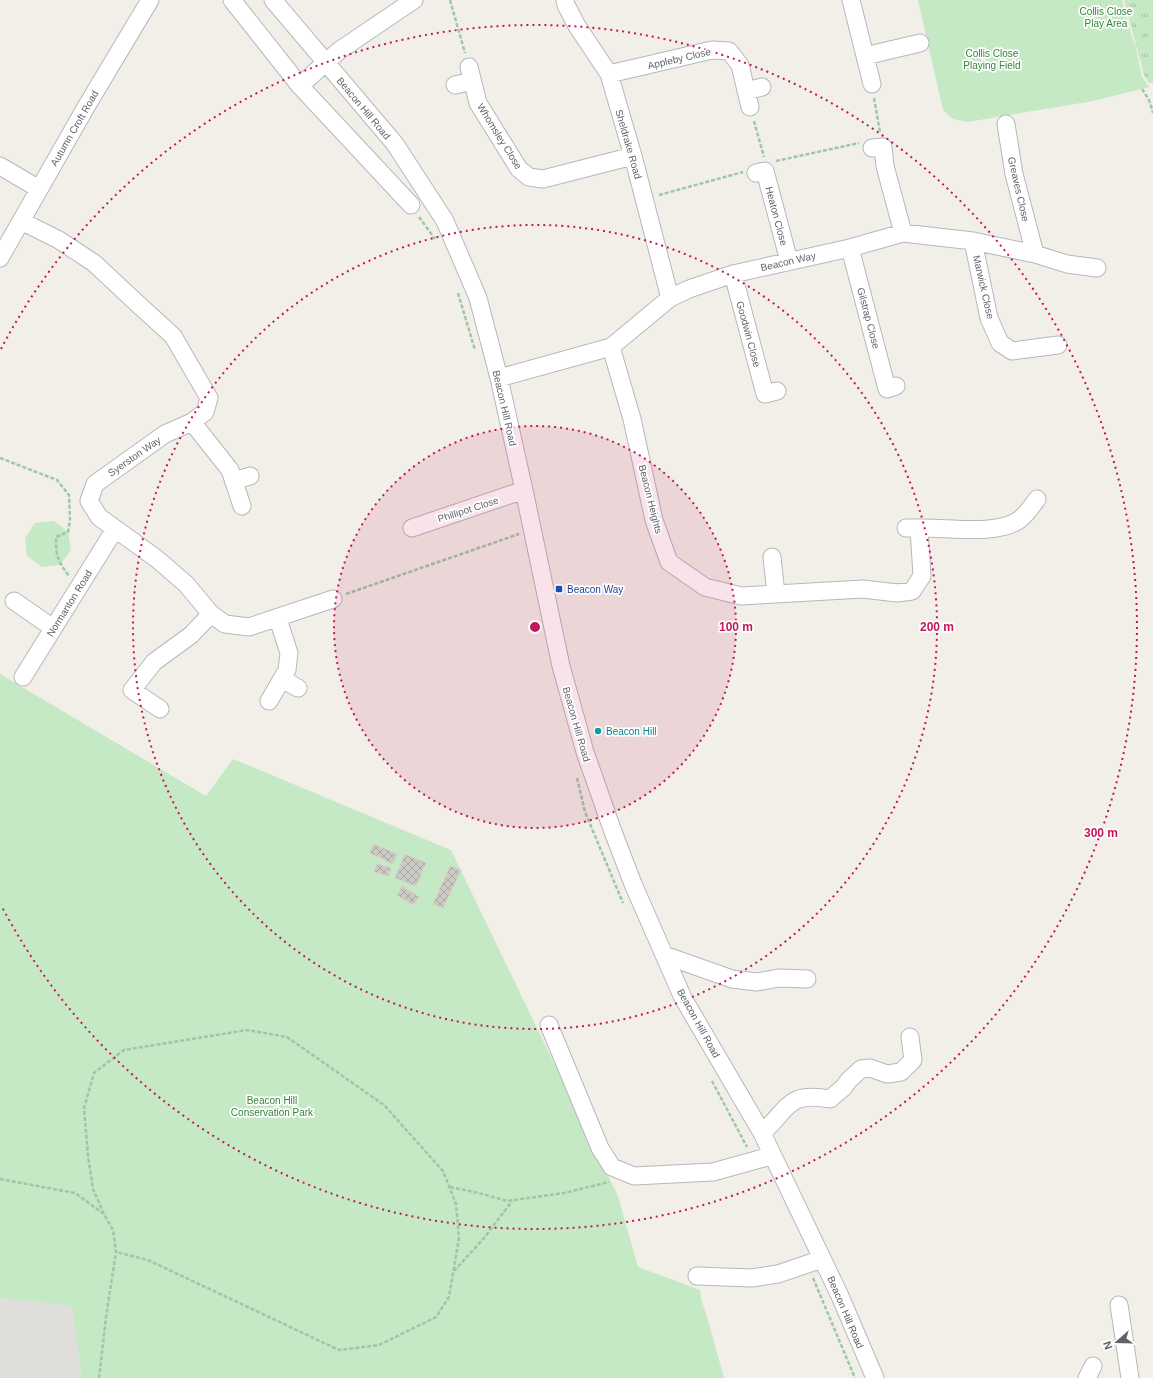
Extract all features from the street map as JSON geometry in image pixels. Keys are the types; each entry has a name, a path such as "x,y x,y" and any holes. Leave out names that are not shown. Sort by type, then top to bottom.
{"street":[{"name":"Autumn Croft Road","path":"0,258 86,107 150,0"},
{"path":"232,0 300,86 411,205"},
{"name":"Beacon Hill Road","path":"273,0 395,144 445,221 478,298 499,378 561,666 585,752 612,829 683,998 762,1133 840,1296 875,1378"},
{"path":"300,86 340,50 414,0"},
{"name":"Sheldrake Road","path":"565,0 577,26 609,74 634,156 670,298"},
{"path":"851,0 872,84"},
{"path":"865,56 920,43"},
{"name":"Appleby Close","path":"609,74 712,50 729,51 740,65 753,95"},
{"path":"455,85 470,74"},
{"name":"Whomsley Close","path":"470,74 478,103 519,169 529,177 543,179 634,156"},
{"name":"Greaves Close","path":"1006,124 1014,174 1035,254"},
{"path":"877,146 885,166 903,233"},
{"path":"0,166 39,189"},
{"name":"Heaton Close","path":"765,169 789,261"},
{"name":"Syerston Way","path":"21,220 59,240 94,263 173,336 209,398 206,412 192,422 165,434 95,484 89,501 98,517 158,559 186,584 211,614 225,624 249,628 333,599"},
{"name":"Beacon Way","path":"499,378 611,347 670,298 689,289 733,274 850,248 903,233 973,241 1035,254 1067,264 1097,268"},
{"name":"Marwick Close","path":"973,241 990,318 1000,343 1012,351 1058,345"},
{"name":"Gilstrap Close","path":"850,248 887,389"},
{"name":"Goodwin Close","path":"733,274 766,394"},
{"name":"Beacon Heights","path":"611,347 632,419 654,520 669,562 705,587 741,596 863,589 897,593 912,591 922,576 919,528 990,529 1001,527 1018,521 1038,499"},
{"path":"192,422 230,470 242,506"},
{"path":"234,481 250,476"},
{"name":"Phillipot Close","path":"412,528 524,490"},
{"name":"Normanton Road","path":"22,677 115,529"},
{"path":"772,557 776,594"},
{"path":"14,601 53,628"},
{"path":"160,709 125,686 154,662 192,635 211,614"},
{"path":"269,701 287,670 289,653 278,619"},
{"path":"282,679 298,688"},
{"path":"664,955 732,979 757,982 780,978 807,978"},
{"path":"549,1025 600,1148 612,1167 634,1176 713,1172 772,1156"},
{"path":"762,1133 772,1124 784,1108 799,1099 812,1096 830,1099 861,1069 870,1068 887,1074 900,1072 913,1060 910,1037"},
{"path":"697,1276 752,1278 778,1274 822,1259"},
{"path":"1119,1305 1130,1378"}],"path":[{"path":"450,0 470,74"},
{"path":"645,199 750,170 765,169 877,146 872,84"},
{"path":"1142,88 1149,100 1153,113"},
{"path":"753,95 765,169"},
{"path":"0,458 57,480 69,495 70,520 68,532 56,537 56,556 60,565 80,586"},
{"path":"333,599 516,534 532,530"},
{"path":"99,1378 106,1317 116,1252 113,1230 93,1189 88,1156 84,1108 94,1073 124,1050 247,1030 287,1037 384,1105 443,1171 456,1204 459,1238 449,1297 436,1317 379,1345 339,1350 148,1260 116,1252"},
{"path":"449,1187 479,1193 507,1201 564,1193 634,1176"},
{"path":"0,1179 75,1192 104,1214"},
{"path":"454,1271 485,1237 513,1201"}],"shaded area":[{"path":"0,1298 73,1306 82,1378 0,1378"}],"green space":[{"name":"Collis Close Playing Field","path":"918,0 1122,0 1135,44 1142,77 1149,87 1093,101 967,122 953,119 943,110"},
{"path":"1124,0 1153,0 1153,82 1149,83 1144,75"},
{"path":"54,521 68,532 71,550 60,565 42,567 27,556 25,538 35,523"},
{"name":"Beacon Hill Conservation Park","path":"0,674 206,796 233,759 451,850 618,1196 638,1267 700,1290 702,1303 724,1378 82,1378 72,1306 0,1298"}],"building":[{"path":"374,844 397,854 393,864 370,853"},
{"path":"405,854 426,863 416,886 395,878"},
{"path":"377,864 391,868 389,876 374,872"},
{"path":"450,866 461,870 443,908 433,904"},
{"path":"402,886 419,897 413,905 397,895"}],"place":[{"name":"Beacon Way","path":"559,589"},
{"name":"Beacon Hill","path":"598,731"}],"park label":[{"name":"Collis Close Play Area","path":"1106,16"}]}
